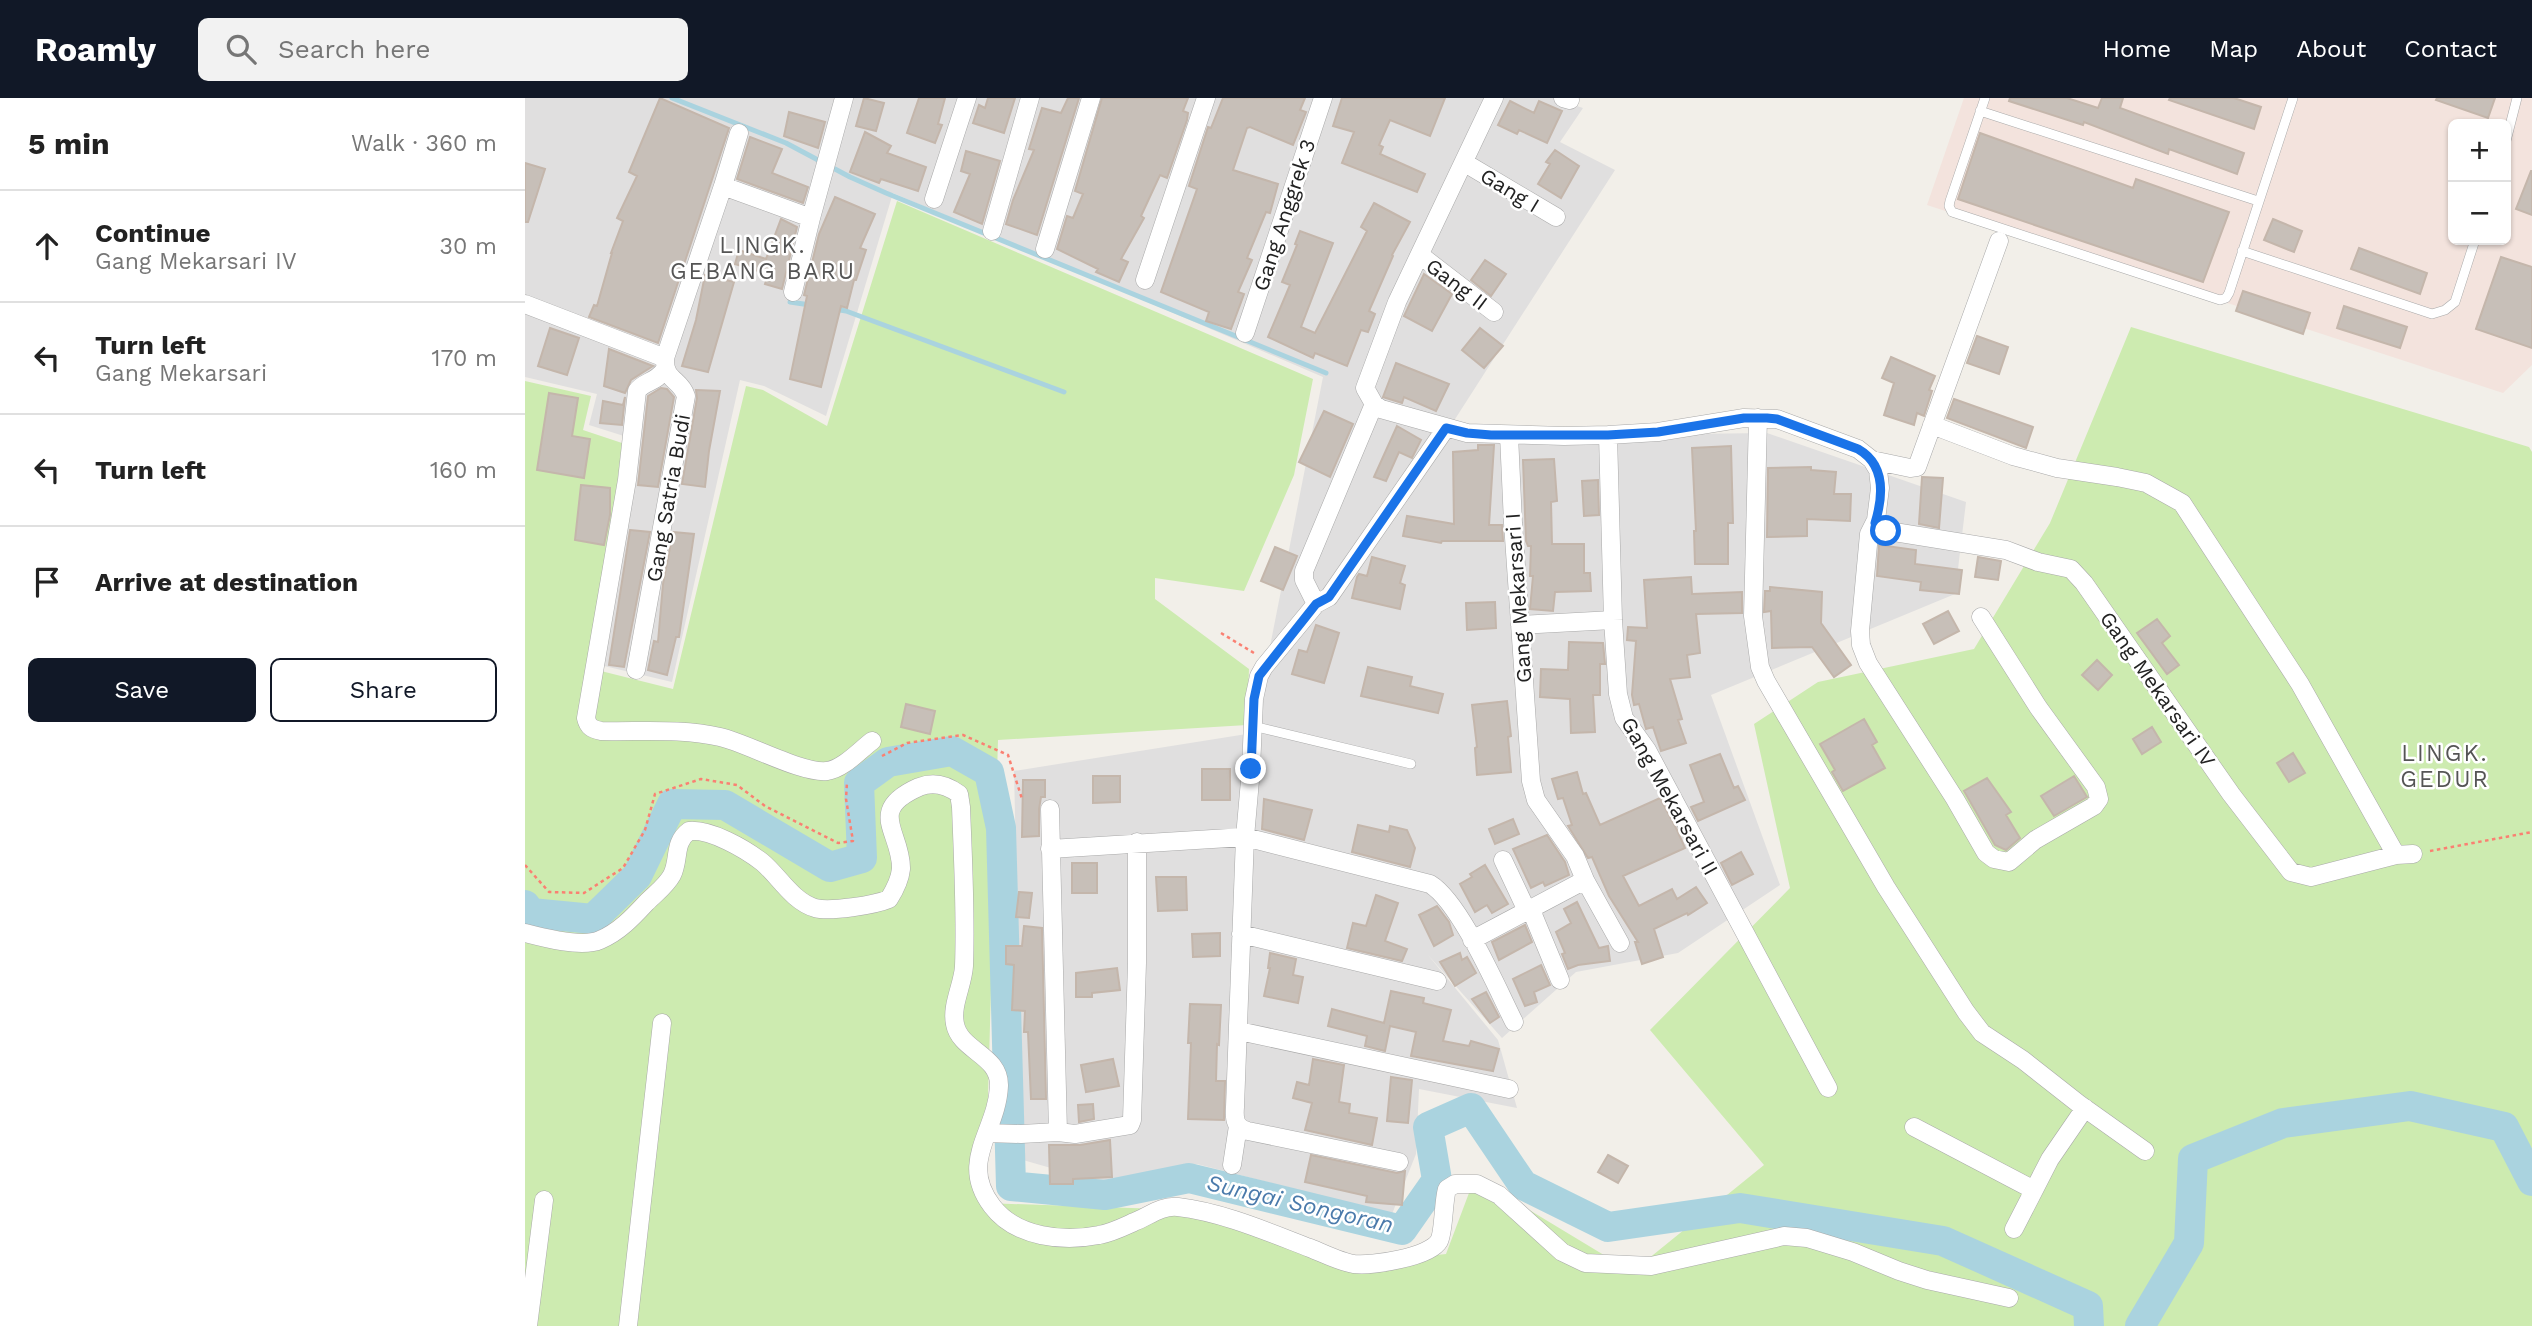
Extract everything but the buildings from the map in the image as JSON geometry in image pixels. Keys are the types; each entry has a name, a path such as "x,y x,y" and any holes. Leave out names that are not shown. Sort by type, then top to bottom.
{"street":[{"path":"793,292 828,153 845,98"},
{"path":"935,199 967,98"},
{"path":"992,231 1030,98"},
{"path":"1045,249 1091,98"},
{"path":"1145,280 1206,98"},
{"name":"Gang Anggrek 3","path":"1245,332 1322,98"},
{"path":"1494,98 1397,302 1368,375 1364,388 1374,404 1387,411 1467,433 1509,435 1608,435 1658,432 1730,419 1777,419 1865,454 1915,468 1922,456 1999,242"},
{"path":"739,134 660,377 638,391 627,480 591,686 587,724 592,729 601,731 705,734 722,737 779,759 827,771 837,768 872,741"},
{"name":"Gang I","path":"1465,163 1556,217"},
{"path":"723,186 811,218"},
{"name":"Gang II","path":"1420,255 1494,312"},
{"name":"Gang Satria Budi","path":"525,304 665,363 668,376 683,387 686,396 636,670"},
{"path":"1316,604 1304,580 1304,571 1374,404"},
{"path":"1758,418 1753,616 1761,667 1766,681 1886,887 1982,1033 2023,1060 2145,1151"},
{"path":"1932,425 2013,456 2057,468 2146,483 2182,503 2300,684 2405,854"},
{"path":"1399,1162 1248,1131 1238,1126 1234,1119 1245,837 1256,686 1269,662 1316,604 1329,597 1449,429"},
{"name":"Gang Mekarsari I","path":"1509,435 1528,760 1536,800 1575,856 1585,880 1620,943"},
{"name":"Gang Mekarsari II","path":"1608,435 1613,620 1618,694 1624,718 1647,750 1828,1088"},
{"path":"1865,454 1878,470 1881,482 1875,523 1869,534 1860,631 1865,654 1986,853 2003,863 2008,862 2035,840 2094,806 2099,799 2096,788 2038,707 1981,617"},
{"name":"Gang Mekarsari IV","path":"1875,523 1888,531 2007,550 2039,562 2071,569 2084,583 2231,794 2291,872 2311,877 2405,854"},
{"path":"1520,625 1613,620"},
{"path":"525,933 583,943 599,941 630,921 665,886 677,863 679,843 689,831 697,830 719,837 762,863 801,901 815,908 877,904 889,899 901,869 889,826 895,802 908,792 925,785 947,785 959,794 961,807 964,967 955,1010 955,1025 963,1039 996,1070 999,1086 991,1133 980,1156 977,1175 979,1185 993,1208 1018,1228 1040,1235 1072,1238 1101,1235 1166,1207 1177,1207 1226,1219 1354,1264 1395,1260 1430,1251 1439,1241 1447,1189 1455,1184 1478,1184 1499,1195 1562,1252 1585,1263 1651,1266 1784,1236 1807,1237 1917,1277 2009,1298"},
{"path":"1050,809 1058,1132"},
{"path":"1050,849 1245,837 1430,884 1442,891 1472,940 1514,1022"},
{"path":"991,1133 1075,1134 1130,1125 1137,963 1137,842"},
{"path":"1503,860 1560,980"},
{"path":"1472,940 1585,880"},
{"path":"1241,934 1437,981"},
{"path":"628,1326 662,1023"},
{"path":"1239,1031 1509,1089"},
{"path":"2014,1229 2050,1159 2085,1108"},
{"path":"1232,1165 1238,1126"},
{"path":"1914,1127 2034,1190"},
{"path":"528,1326 544,1200"}],"lane":[{"path":"1985,98 1950,201 1952,212 2220,300 2229,293 2292,98"},
{"path":"2511,123 2518,98"},
{"path":"1980,111 2258,201"},
{"path":"2242,251 2433,314 2445,310 2455,302 2473,245"},
{"path":"1253,726 1411,764"}],"path":[{"path":"1221,633 1269,662"},
{"path":"871,761 907,743 963,734 1007,755 1022,799"},
{"path":"525,865 549,892 584,893 623,868 645,830 655,794 701,779 737,785 765,806 838,843 853,841 846,800 847,773"},
{"path":"2405,854 2532,832"}],"shaded area":[{"path":"525,98 1553,98 1583,108 1560,142 1615,170 1441,441 1455,437 1767,433 1966,502 1955,594 1711,695 1780,885 1678,953 1576,972 1502,1038 1428,955 1498,1040 1517,1108 1419,1089 1416,1154 1392,1214 1197,1164 1110,1185 1023,1160 1014,771 1253,733 1323,377 893,193 826,416 764,386 740,380 672,682 600,665 627,437 589,425 597,394 525,377"},
{"path":"1964,98 2532,98 2532,365 2503,393 1927,205"}],"green space":[{"path":"897,201 1313,379 1294,475 1244,591 1155,578 1155,599 1249,669 1247,725 998,740 985,1203 1189,1210 1365,1263 1446,1254 1475,1177 1632,1272 1764,1165 1650,1030 1790,888 1754,724 1818,682 1974,649 2050,523 2131,327 2529,447 2532,452 2532,1326 525,1326 525,381 591,396 583,430 622,443 597,670 673,689 746,386 763,390 827,426"}],"waterway":[{"path":"672,98 786,143 886,193 1326,373"},
{"path":"790,302 810,305"},
{"path":"834,309 846,311 1064,392"},
{"name":"Sungai Songoran","path":"525,905 531,913 593,919 637,876 672,804 725,805 830,867 862,858 859,783 888,762 952,751 989,772 1001,828 1011,1186 1105,1195 1189,1178 1402,1230 1437,1180 1428,1127 1471,1108 1523,1185 1608,1227 1740,1208 1943,1241 2088,1306 2089,1326"},
{"name":"Sungai Songoran","path":"2140,1326 2189,1243 2193,1159 2283,1123 2410,1106 2504,1127 2532,1181"}],"district":[{"name":"LINGK. GEBANG BARU","path":"763,258"},
{"name":"LINGK. GEDUR","path":"2445,766"}],"route":[{"path":"1251,769 1254,699 1264,667 1316,604 1329,597 1446,428 1491,435 1608,435 1658,432 1730,419 1777,419 1858,449 1868,456 1878,470 1881,482 1875,523 1886,531"}]}
